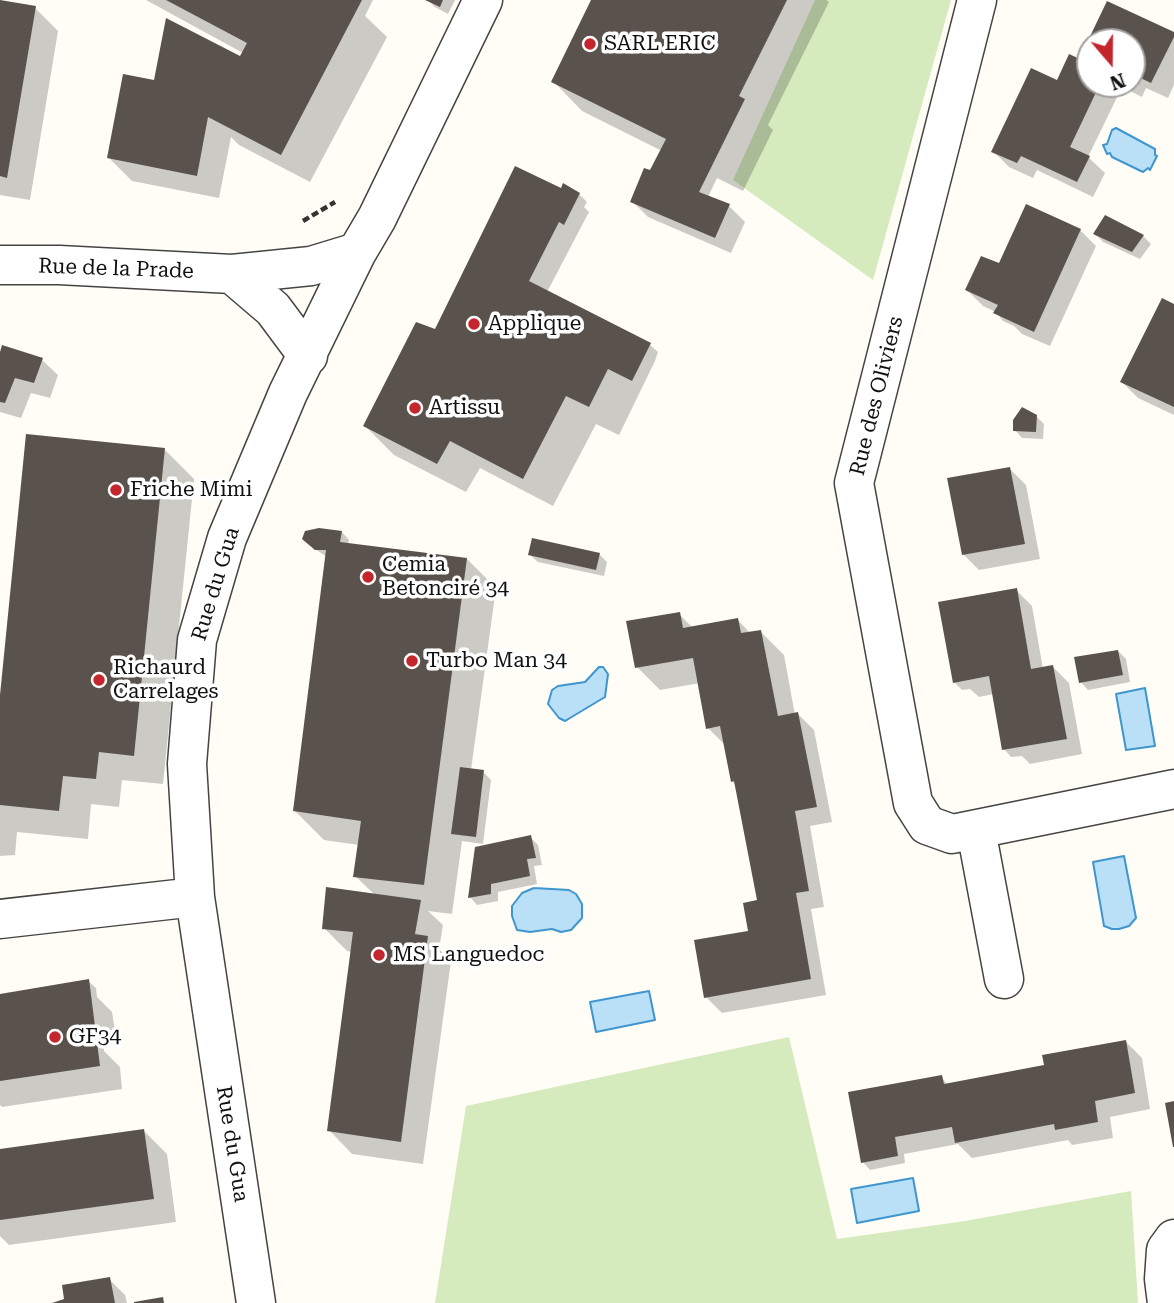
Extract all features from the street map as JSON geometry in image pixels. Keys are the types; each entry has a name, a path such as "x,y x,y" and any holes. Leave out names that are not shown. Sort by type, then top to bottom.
{"street":[{"name":"Rue du Gua","path":"256,1303 195,897 187,764 197,640 227,538 288,393 483,0"},
{"name":"Rue des Oliviers","path":"977,0 854,483 913,803 927,825 952,834 1174,789"},
{"name":"Rue de la Prade","path":"0,265 59,265 232,274 311,266 357,252"},
{"path":"232,274 273,309 307,356"},
{"path":"976,830 1004,979"},
{"path":"0,919 195,897"},
{"path":"1167,1303 1164,1279 1166,1250 1174,1239"}],"green space":[{"path":"815,0 951,0 873,280 733,180"},
{"path":"789,1037 837,1239 965,1221 1131,1191 1138,1303 435,1303 466,1106"}],"water":[{"path":"1116,128 1155,149 1157,156 1150,170 1148,168 1143,172 1112,157 1110,153 1107,154 1103,145 1107,144 1112,130"},
{"path":"599,667 603,667 608,674 605,697 565,721 559,718 548,704 552,690 558,686 585,682"},
{"path":"1145,688 1155,746 1126,750 1116,694"},
{"path":"1124,856 1136,918 1129,926 1112,929 1104,926 1093,862"},
{"path":"534,888 569,890 576,894 582,904 582,918 571,930 561,932 552,929 530,932 517,930 512,906 522,893"},
{"path":"649,991 655,1020 596,1032 590,1002"},
{"path":"913,1178 919,1211 857,1223 851,1189"}],"building":[{"path":"0,0 36,6 7,178 0,176"},
{"path":"166,0 362,0 281,155 208,117 197,176 107,158 123,74 154,80 166,18 240,56 247,43"},
{"path":"425,0 443,0 440,7"},
{"path":"591,0 787,0 739,96 745,99 699,192 730,204 715,238 630,202 644,168 650,170 666,139 551,82"},
{"path":"1107,1 1174,32 1174,37 1151,83 1146,81 1146,28 1094,28"},
{"path":"1069,54 1076,57 1076,98 1093,98 1070,147 1090,156 1077,182 1021,156 1017,163 991,152 1031,68 1057,80"},
{"path":"515,166 561,188 563,183 580,193 564,225 559,222 529,281 651,343 632,381 608,369 589,407 566,396 523,479 450,441 437,464 363,426 416,322 435,329"},
{"path":"1026,204 1081,229 1034,332 993,313 998,305 965,290 981,256 999,263"},
{"path":"1105,215 1144,235 1132,252 1093,234"},
{"path":"1162,298 1174,304 1174,407 1120,382"},
{"path":"2,345 43,358 34,383 15,378 5,403 0,402"},
{"path":"1022,407 1037,415 1036,432 1013,431 1013,420"},
{"path":"26,434 165,448 134,756 99,752 96,779 63,776 59,811 0,805 0,695"},
{"path":"1010,467 1025,544 962,555 947,478"},
{"path":"319,528 342,531 340,542 467,558 424,885 353,877 361,821 293,811 326,550 315,550 302,539 305,531"},
{"path":"532,538 600,553 596,570 528,555"},
{"path":"1017,588 1031,669 1053,665 1067,739 1002,750 989,676 953,683 938,602"},
{"path":"680,612 683,628 738,618 741,633 761,630 778,716 798,712 817,807 795,811 809,891 796,893 811,979 704,998 694,940 748,931 743,903 757,900 734,781 731,782 720,726 706,729 693,658 635,668 626,621"},
{"path":"1118,650 1123,675 1079,683 1074,657"},
{"path":"460,767 484,770 476,837 451,834"},
{"path":"531,835 536,858 527,859 530,876 491,884 491,894 468,898 475,847"},
{"path":"326,887 421,900 415,934 428,936 401,1142 327,1131 353,932 322,929"},
{"path":"89,979 100,1066 0,1081 0,994"},
{"path":"1126,1040 1135,1093 1095,1101 1098,1122 1055,1130 1054,1124 955,1143 952,1127 895,1137 898,1156 861,1163 848,1092 942,1075 944,1084 1044,1065 1042,1055"},
{"path":"1174,1101 1174,1147 1173,1147 1165,1103"},
{"path":"144,1129 154,1199 0,1220 0,1149"},
{"path":"110,1277 115,1303 52,1303 64,1299 62,1285"},
{"path":"163,1297 164,1303 134,1303 134,1302"}],"place":[{"name":"SARL ERIC","path":"590,44"},
{"name":"Applique","path":"474,324"},
{"name":"Artissu","path":"415,408"},
{"name":"Friche Mimi","path":"116,490"},
{"name":"Cemia Betonciré 34","path":"368,577"},
{"name":"Turbo Man 34","path":"412,661"},
{"name":"Richaurd Carrelages","path":"99,680"},
{"name":"MS Languedoc","path":"379,955"},
{"name":"GF34","path":"55,1037"}]}
